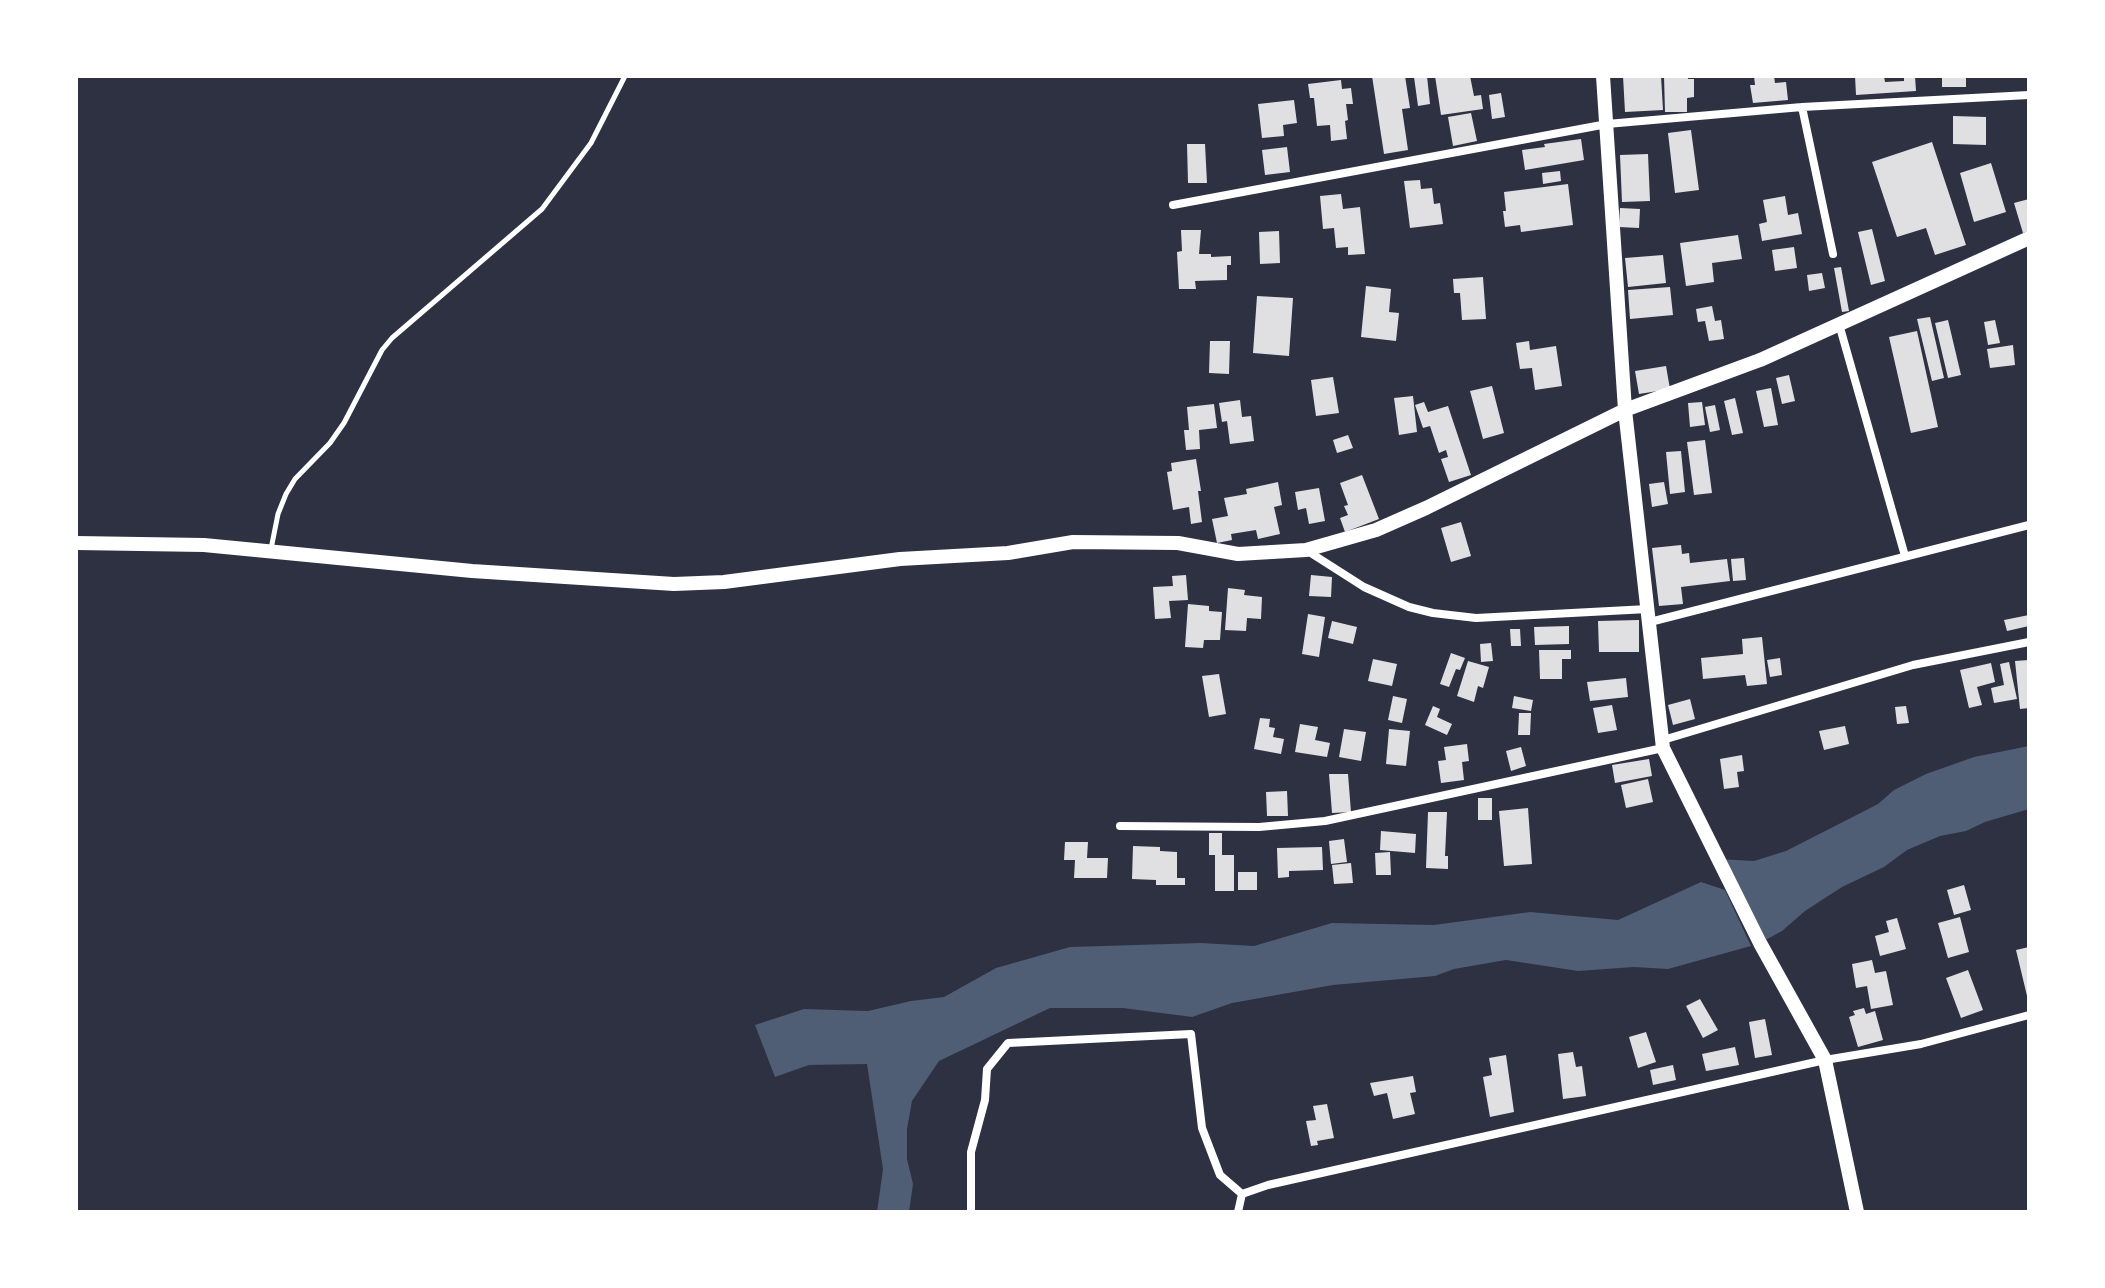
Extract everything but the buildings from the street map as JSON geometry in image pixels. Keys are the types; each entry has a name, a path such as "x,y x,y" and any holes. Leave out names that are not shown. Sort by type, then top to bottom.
{"street":[{"path":"1603,76 1625,410 1663,744 1760,943 1825,1060 1857,1212"},
{"path":"1173,205 1607,124 1802,107 2029,95"},
{"path":"1802,107 1833,254"},
{"path":"76,543 204,545 472,571 674,584 724,582 900,559 1008,553 1073,542 1178,543 1238,554 1306,550 1376,530 1625,410 1760,360 2029,238"},
{"path":"1839,324 1905,556"},
{"path":"1306,550 1364,587 1409,607 1433,613 1476,618 1649,616 2029,525"},
{"path":"1120,826 1259,827 1325,821 1663,744 1913,665 2029,642"},
{"path":"1242,1194 1268,1185 1825,1060 1921,1044 2029,1015"},
{"path":"971,1212 971,1152 985,1100 987,1069 1008,1043 1191,1034 1202,1128 1220,1175 1242,1194"},
{"path":"1238,1212 1242,1194"}],"lane":[{"path":"271,551 278,514 286,494 295,479 330,443 344,423 382,350 542,209 591,143 625,76"}],"water":[{"path":"2029,746 2029,809 1966,831 1940,836 1907,850 1884,867 1842,887 1805,911 1782,931 1760,943 1717,859 1754,861 1786,851 1878,804 1894,790 1926,774 1974,757"},
{"path":"1701,882 1725,890 1751,946 1668,969 1634,967 1578,971 1506,960 1454,969 1435,976 1333,985 1232,1003 1192,1017 1123,1008 1050,1008 939,1061 912,1101 907,1129 907,1159 913,1184 909,1212 877,1212 883,1169 867,1064 809,1065 775,1077 755,1025 804,1009 868,1011 944,997 996,968 1070,947 1201,943 1254,946 1332,923 1434,925 1530,912 1618,920"}]}
